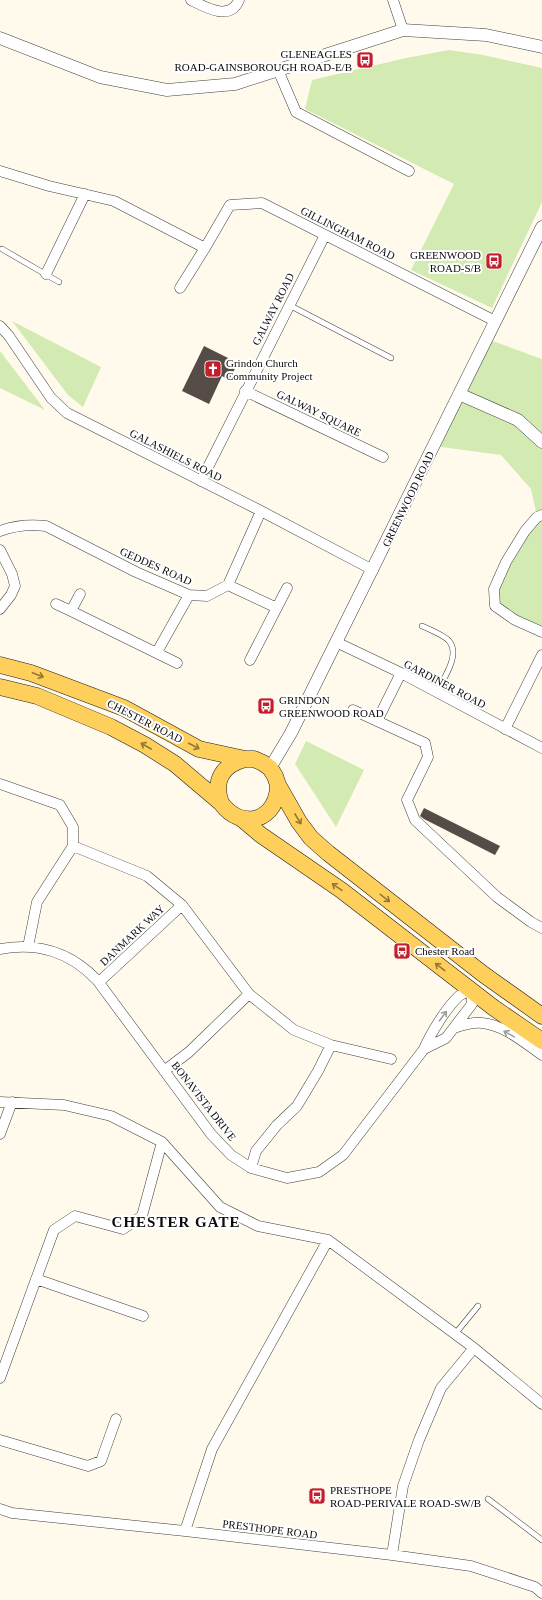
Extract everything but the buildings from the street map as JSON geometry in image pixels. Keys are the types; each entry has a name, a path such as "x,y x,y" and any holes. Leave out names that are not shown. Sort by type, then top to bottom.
{"main road":[{"name":"CHESTER ROAD","path":"0,665 31,673 124,708 199,749 258,761 270,768"},
{"name":"CHESTER ROAD","path":"0,687 37,696 111,727 176,764 221,803 226,811 242,819 261,835 341,890 471,991 542,1041"},
{"path":"221,803 217,793 221,775 227,767 235,762 245,759"},
{"path":"270,768 299,822 317,843 354,874 483,974 542,1016"},
{"path":"242,819 253,820 269,812 275,804 278,795 278,785"},
{"path":"471,991 483,974"}],"street":[{"path":"191,0 215,11 226,12 237,6 239,0"},
{"path":"393,0 403,30"},
{"path":"0,38 100,77 167,90 236,84 403,30 486,34 542,47"},
{"path":"278,70 296,112 409,171"},
{"path":"0,171 49,186 114,201 205,248"},
{"path":"46,274 85,194"},
{"name":"GILLINGHAM ROAD","path":"180,288 230,205 262,203 496,321"},
{"name":"GREENWOOD ROAD","path":"270,768 291,733 542,227"},
{"name":"GALWAY ROAD","path":"201,481 245,391 325,235"},
{"name":"GALASHIELS ROAD","path":"0,326 9,336 51,398 67,413 261,511 372,570"},
{"name":"GALWAY SQUARE","path":"245,391 383,457"},
{"path":"459,394 518,420 542,442"},
{"path":"261,511 228,585 277,608"},
{"path":"542,515 537,517 525,532 506,562 494,589 495,606 515,620 542,632"},
{"name":"GEDDES ROAD","path":"0,531 12,526 46,526 136,572 189,595 207,596 228,585"},
{"path":"0,550 12,574 15,586 11,595 0,609"},
{"path":"250,660 287,588"},
{"path":"71,611 80,594"},
{"path":"157,652 189,595"},
{"path":"56,604 177,663"},
{"name":"GARDINER ROAD","path":"336,642 437,692 505,730 542,748"},
{"path":"505,730 542,655"},
{"path":"377,721 400,673"},
{"path":"354,710 425,742 428,757 407,800 415,820 497,896 531,922 542,928"},
{"path":"0,784 60,805 73,827 73,846 36,902 28,947"},
{"path":"73,846 147,876 182,906 249,994 294,1030 331,1045 391,1059"},
{"name":"DANMARK WAY","path":"99,982 182,906"},
{"name":"BONAVISTA DRIVE","path":"0,949 18,946 43,948 61,954 85,968 99,982 211,1134 231,1155 252,1168 287,1178 319,1172 343,1155 424,1049 432,1031 460,995 471,991 472,1004 446,1038 424,1049"},
{"path":"164,1071 189,1052 249,994"},
{"path":"454,1028 482,1023 496,1026 518,1038 542,1055"},
{"path":"252,1168 256,1152 277,1126 297,1106 318,1071 331,1045"},
{"path":"0,1102 64,1105 111,1116 162,1142 220,1207 258,1226 328,1240 474,1348 542,1404"},
{"path":"0,1134 12,1102"},
{"path":"0,1378 54,1230 75,1216 123,1229 142,1216 162,1142"},
{"path":"185,1531 212,1449 328,1240"},
{"path":"36,1279 143,1316"},
{"path":"392,1555 403,1486 418,1440 441,1388 474,1348"},
{"path":"0,1440 88,1466 101,1461 116,1419"},
{"name":"PRESTHOPE ROAD","path":"0,1509 12,1513 185,1531 392,1555 471,1566 539,1590"}],"lane":[{"path":"2,249 59,282"},
{"path":"289,305 391,358"},
{"path":"422,626 449,640 453,649 454,657 437,692"},
{"path":"455,1334 478,1306"},
{"path":"488,1499 542,1540"}],"green space":[{"path":"449,50 483,55 542,68 542,202 492,308 411,270 454,184 305,109 312,80 406,58"},
{"path":"12,321 101,367 83,407 68,395"},
{"path":"487,339 542,359 542,632 495,606 494,589 537,517 531,489 501,455 434,446"},
{"path":"0,351 45,410 0,388"},
{"path":"306,741 364,770 336,827 295,764"}],"place":[{"name":"GLENEAGLES ROAD-GAINSBOROUGH ROAD-E/B","path":"365,60"},
{"name":"GREENWOOD ROAD-S/B","path":"494,261"},
{"name":"Grindon Church Community Project","path":"213,369"},
{"name":"GRINDON GREENWOOD ROAD","path":"266,706"},
{"name":"Chester Road","path":"402,951"},
{"name":"PRESTHOPE ROAD-PERIVALE ROAD-SW/B","path":"317,1496"}],"district":[{"name":"CHESTER GATE","path":"176,1222"}]}
